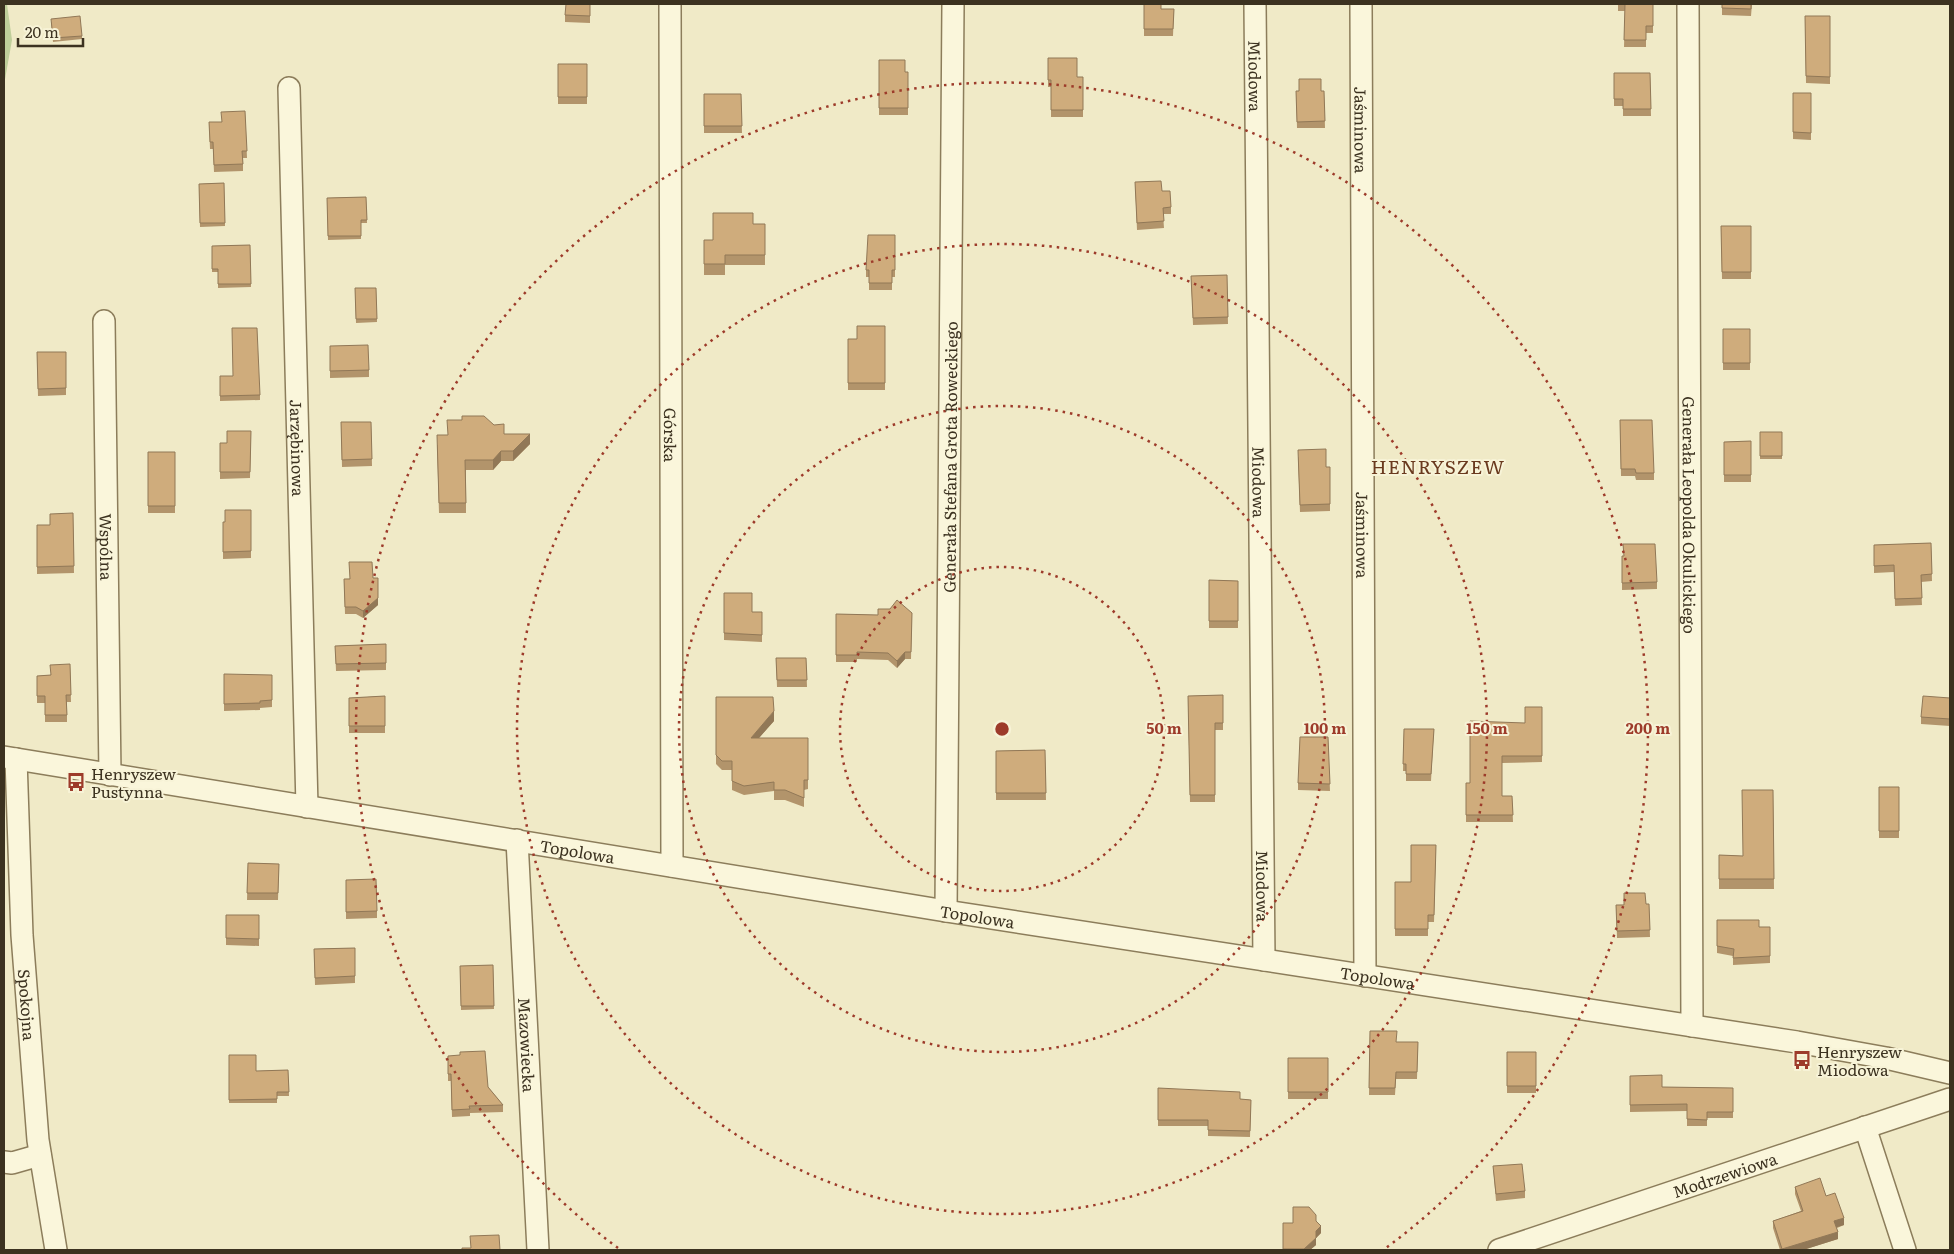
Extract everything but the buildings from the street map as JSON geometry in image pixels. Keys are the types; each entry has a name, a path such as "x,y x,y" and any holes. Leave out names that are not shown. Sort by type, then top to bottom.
{"street":[{"name":"Górska","path":"670,4 672,866"},
{"name":"Generała Stefana Grota Roweckiego","path":"946,911 953,4"},
{"name":"Miodowa","path":"1255,4 1264,960"},
{"name":"Jaśminowa","path":"1361,4 1365,976"},
{"name":"Generała Leopolda Okulickiego","path":"1688,4 1692,1026"},
{"name":"Jarzębinowa","path":"289,88 307,807"},
{"name":"Wspólna","path":"104,321 110,775"},
{"name":"Topolowa","path":"10,758 946,911 1692,1026 1886,1058 1950,1073"},
{"name":"Spokojna","path":"10,758 40,1154 56,1250"},
{"name":"Mazowiecka","path":"517,840 538,1250"},
{"name":"Modrzewiowa","path":"1499,1250 1950,1099"},
{"path":"1865,1127 1905,1250"},
{"path":"4,1162 12,1163 40,1154"}],"green space":[{"path":"4,4 7,4 12,40 4,85"}],"place":[{"name":"Henryszew Pustynna","path":"76,782"},
{"name":"Henryszew Miodowa","path":"1802,1060"}],"district":[{"name":"HENRYSZEW","path":"1438,466"}]}
